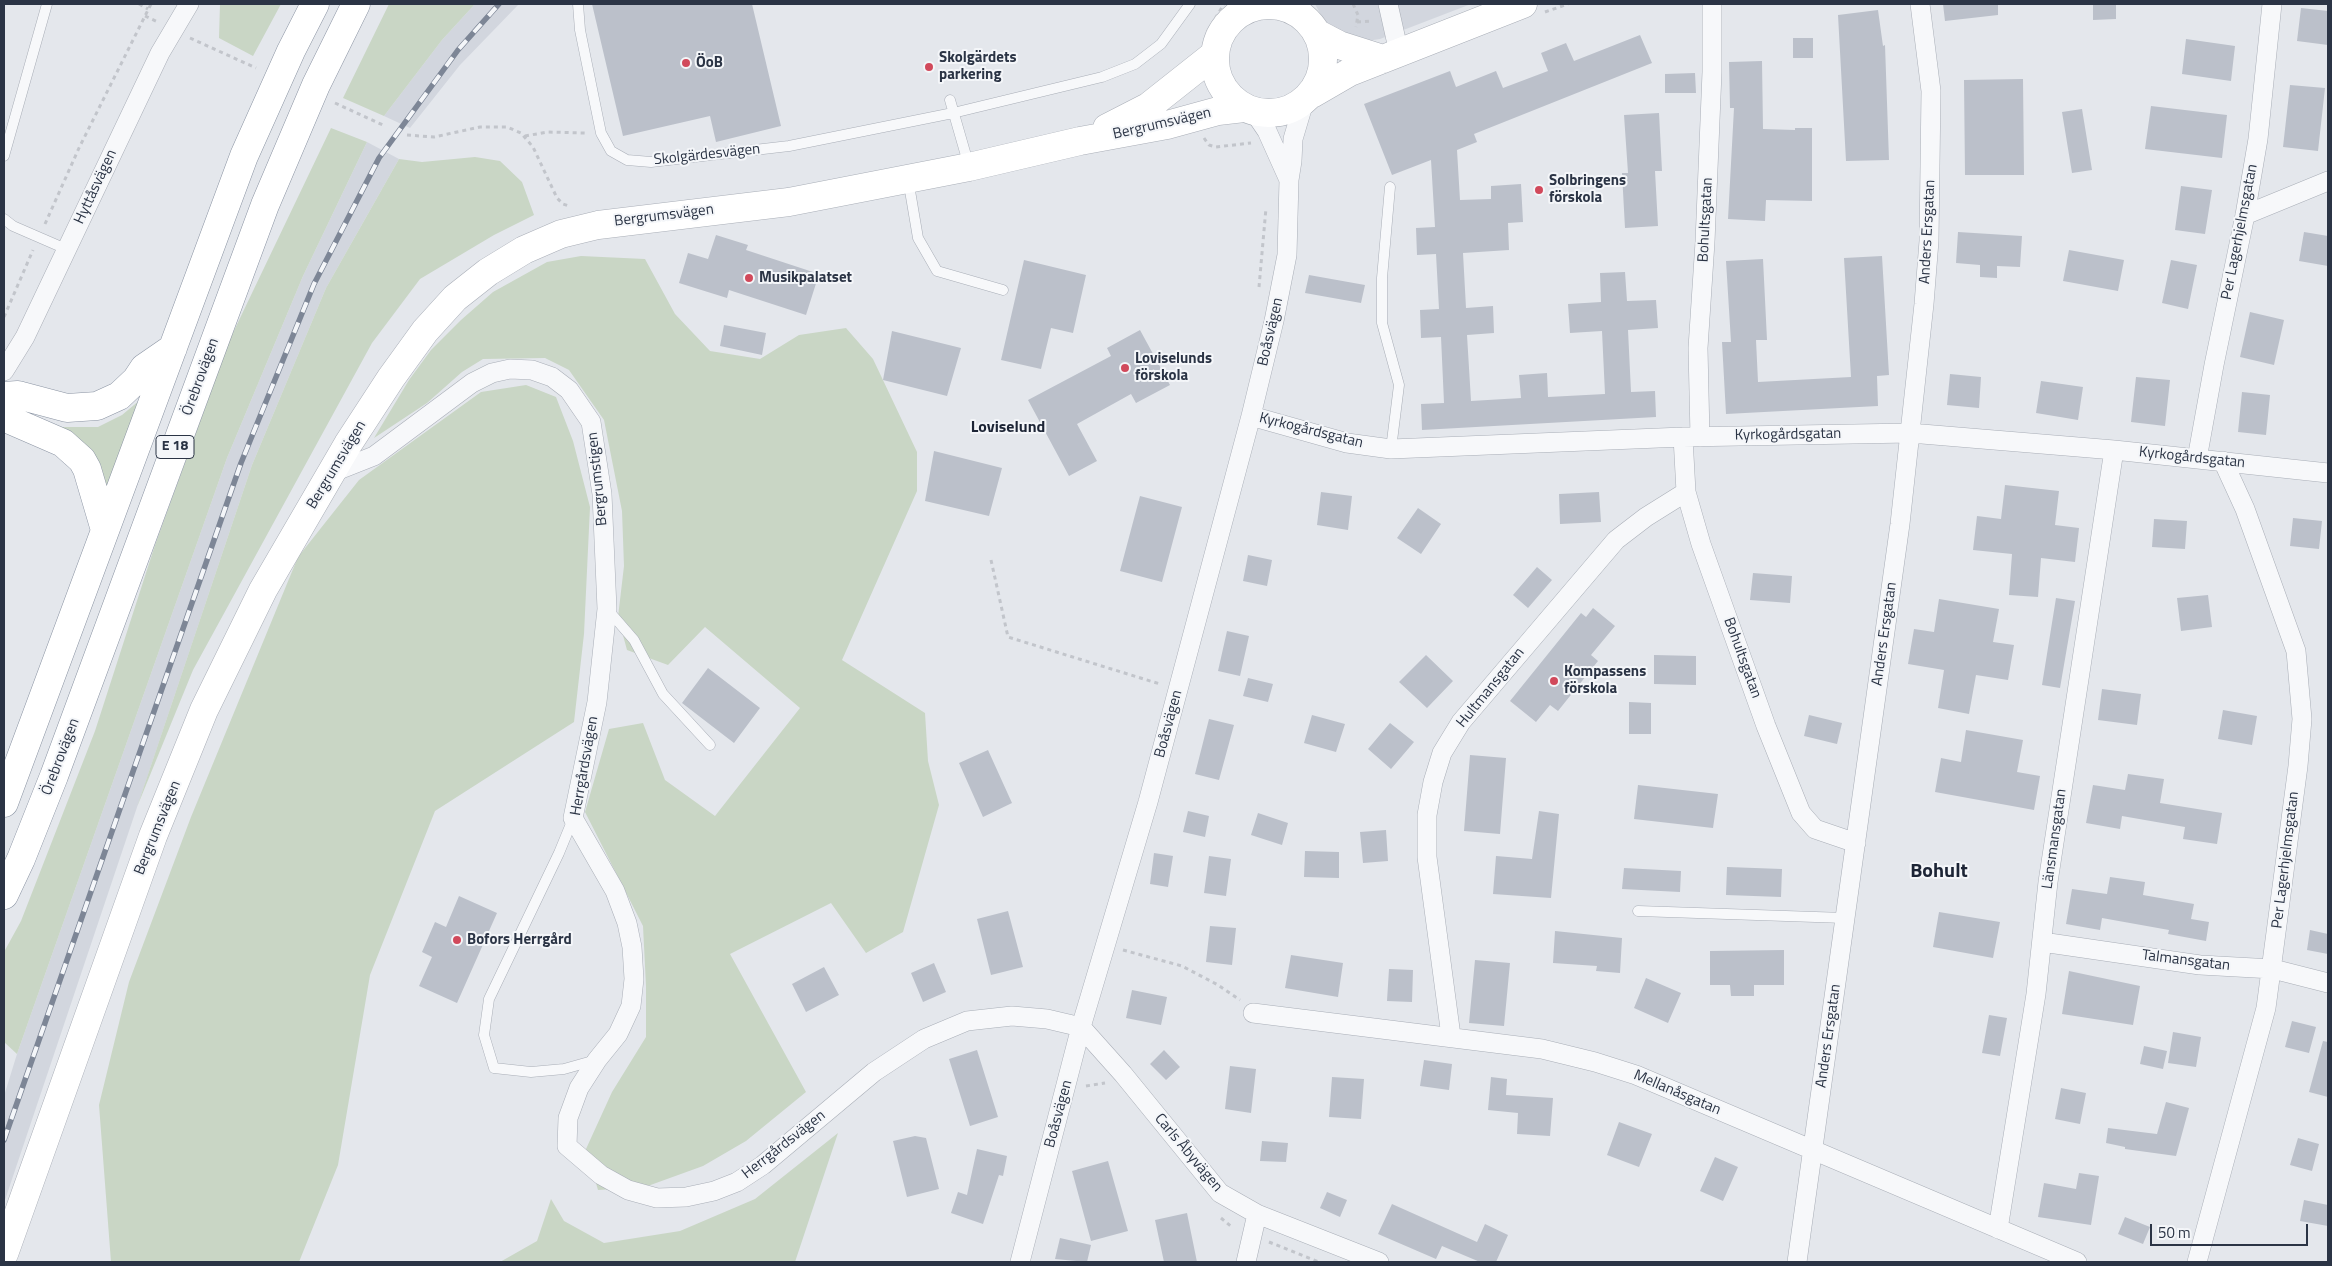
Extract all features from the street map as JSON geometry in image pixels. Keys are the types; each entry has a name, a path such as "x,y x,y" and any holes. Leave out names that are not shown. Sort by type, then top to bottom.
{"main road":[{"name":"E 18","path":"4,803 244,156 287,58 315,4"},
{"name":"Örebrovägen","path":"4,895 21,859 54,776 268,197 316,85 356,4"},
{"path":"1391,56 1339,45 1306,18 1285,7 1268,5 1236,7 1221,34 1209,46 1221,86 1235,102 1249,110 1279,113 1296,108 1308,98 1350,72 1391,56 1524,4"},
{"path":"1306,18 1323,49 1324,65 1318,85 1308,98"},
{"name":"Bergrumsvägen","path":"1080,141 1148,107 1209,46"},
{"name":"Bergrumsvägen","path":"4,1254 153,836 204,710 263,590 331,473 391,378 425,331 455,298 488,272 524,250 561,234 598,225 790,202 969,167 1080,141 1167,126 1218,111 1249,110"},
{"path":"4,396 18,395 67,408 97,406 119,396 136,380 144,368 172,348"},
{"path":"4,413 10,420 64,443 82,460 87,469 105,530"}],"street":[{"name":"Hyttåsvägen","path":"4,371 25,336 160,52 189,4"},
{"path":"1388,4 1391,56"},
{"name":"Bohultsgatan","path":"1712,4 1708,166 1698,348 1686,492 1701,544 1766,726 1801,813 1815,829 1856,843"},
{"name":"Anders Ersgatan","path":"1796,1262 1856,843 1910,433 1929,241 1931,91 1920,4"},
{"name":"Per Lagerhjelmsgatan","path":"2197,458 2214,364 2245,216 2258,139 2272,4"},
{"name":"Boåsvägen","path":"1020,1262 1081,1027 1148,802 1251,416 1274,321 1287,255 1288,180 1292,161 1293,139 1308,98"},
{"name":"Boåsvägen","path":"1249,110 1267,131 1288,180"},
{"path":"2245,216 2328,181"},
{"name":"Bergrumstigen","path":"331,473 374,456 472,383 492,373 510,369 532,370 552,377 569,390 591,422 602,494 607,609"},
{"name":"Kyrkogårdsgatan","path":"1251,416 1347,443 1391,449 1691,437 1910,433 2114,450 2328,472"},
{"name":"Länsmansgatan","path":"1998,1229 2042,942 2049,872 2114,450"},
{"name":"Per Lagerhjelmsgatan","path":"2197,1262 2266,1008 2273,969 2302,719 2296,651 2245,509 2223,461"},
{"name":"Hultmansgatan","path":"1451,1036 1427,857 1427,815 1433,782 1442,753 1461,722 1616,540 1646,517 1686,492"},
{"name":"Herrgårdsvägen","path":"607,609 597,702 573,818 615,891 627,923 632,947 634,979 630,1006 618,1034 596,1060 579,1088 568,1118 567,1146 601,1175 628,1190 657,1198 686,1197 714,1192 750,1173 874,1072 902,1052 944,1029 967,1021 1012,1016 1047,1019 1081,1027"},
{"name":"Talmansgatan","path":"2042,942 2200,965 2273,969 2328,983"},
{"name":"Mellanåsgatan","path":"1253,1014 1451,1036 1542,1049 1595,1062 1636,1075 2077,1262"},
{"name":"Carls Åbyvägen","path":"1081,1027 1123,1074 1220,1193 1256,1214 1379,1262"},
{"path":"1246,1262 1256,1214"}],"lane":[{"path":"4,156 47,4"},
{"name":"Skolgärdesvägen","path":"578,4 580,30 601,133 611,150 627,160 651,162 789,146 953,112 1102,77 1135,64 1161,44 1190,4"},
{"path":"950,100 969,167"},
{"path":"908,178 918,238 937,271 1003,290"},
{"path":"1390,187 1382,287 1382,323 1399,385 1391,449"},
{"path":"4,219 39,238 66,249"},
{"path":"607,609 634,640 663,694 710,745"},
{"path":"573,818 560,853 489,999 484,1035 494,1068 531,1072 564,1069 596,1060"},
{"path":"1638,910 1845,918"}],"path":[{"path":"139,4 148,9"},
{"path":"4,317 79,148 152,4"},
{"path":"1353,4 1358,15 1354,35"},
{"path":"1209,46 1236,7"},
{"path":"145,16 256,68"},
{"path":"335,103 385,126"},
{"path":"406,135 434,137 480,127 507,127 526,136 548,132 601,133"},
{"path":"1202,130 1209,145 1216,147 1240,143 1254,144"},
{"path":"526,136 557,198 563,204 579,206"},
{"path":"1258,288 1267,204"},
{"path":"991,560 1008,637 1160,684"},
{"path":"1158,693 1163,674"},
{"path":"1105,946 1182,966 1233,994 1253,1014"}],"shaded area":[{"path":"475,4 519,4 460,65 410,128 384,116 442,40"},
{"path":"1315,4 1471,4 1380,39 1367,41 1338,34 1323,19"},
{"path":"367,142 399,159 326,288 252,465 4,1203 4,1096 17,1054 227,458 303,276"}],"green space":[{"path":"220,4 281,4 253,56 219,38"},
{"path":"389,4 475,4 442,40 384,116 343,98"},
{"path":"331,128 367,142 303,276 227,458 17,1054 4,1042 4,952 21,921 95,731 155,545 230,339"},
{"path":"475,157 500,161 522,182 534,215 494,235 420,279 372,343 193,670 137,807 252,465 326,288 399,159 422,162"},
{"path":"581,256 645,259 675,314 710,351 760,359 799,335 846,328 873,359 917,452 917,491 842,660 925,713 928,761 939,805 903,932 866,953 831,903 730,954 806,1092 746,1141 703,1166 645,1187 598,1190 586,1149 612,1092 646,1037 643,926 585,812 609,729 643,723 665,780 715,816 800,708 705,627 668,665 627,650 618,617 624,566 622,511 604,420 569,370 545,358 483,359 462,372 427,403 374,438 409,380 431,350 461,320 493,292 547,262"},
{"path":"526,385 556,397 573,441 590,507 584,634 574,722 435,811 370,975 338,1165 299,1262 111,1262 99,1105 129,982 191,817 298,557 359,480 481,392"},
{"path":"140,400 106,500 30,419 62,427 98,427 122,415"},
{"path":"838,1133 795,1262 500,1262 537,1241 551,1199 564,1221 604,1243 680,1231 755,1199"}],"building":[{"name":"ÖoB","path":"592,4 752,4 781,126 716,142 710,116 623,136"},
{"path":"1943,4 1998,4 1998,15 1945,21"},
{"path":"2093,4 2116,4 2116,19 2093,20"},
{"path":"2301,8 2328,11 2328,45 2297,41"},
{"path":"1878,10 1883,46 1885,45 1889,160 1846,161 1838,15"},
{"path":"1640,35 1652,63 1474,134 1477,142 1457,150 1460,200 1491,199 1491,186 1521,184 1523,222 1508,223 1509,250 1463,253 1466,308 1493,306 1494,333 1467,335 1471,401 1521,398 1519,375 1547,373 1548,397 1605,394 1602,331 1570,333 1568,304 1601,302 1600,273 1625,272 1627,301 1656,300 1658,328 1628,330 1631,392 1655,391 1656,417 1422,430 1421,404 1444,403 1441,337 1421,338 1420,310 1439,309 1436,254 1417,255 1416,228 1435,227 1431,160 1392,175 1364,104 1450,71 1456,87 1496,71 1503,88 1548,71 1541,53 1566,43 1574,61"},
{"path":"1793,38 1813,38 1813,58 1793,58"},
{"path":"2186,39 2235,46 2231,81 2182,74"},
{"path":"1762,61 1763,129 1795,130 1795,128 1812,128 1812,201 1766,200 1765,221 1728,219 1734,108 1730,108 1729,62"},
{"path":"1695,73 1696,93 1665,93 1665,74"},
{"path":"2023,79 2024,175 1965,175 1964,80"},
{"path":"2290,85 2325,88 2318,151 2283,147"},
{"path":"2151,106 2227,115 2222,158 2145,149"},
{"path":"2082,109 2092,170 2072,173 2062,112"},
{"path":"1659,113 1662,171 1655,171 1658,226 1625,228 1622,173 1628,173 1624,115"},
{"path":"2181,186 2212,190 2205,234 2175,230"},
{"path":"1958,232 2022,236 2020,267 1997,266 1997,278 1980,277 1980,265 1956,263"},
{"path":"2304,232 2328,236 2328,266 2299,261"},
{"name":"Musikpalatset","path":"716,235 748,245 746,250 819,274 806,315 729,290 727,298 679,283 688,253 708,259"},
{"path":"2069,250 2124,260 2118,291 2063,281"},
{"path":"1882,256 1889,375 1877,376 1878,406 1726,414 1722,342 1731,342 1726,261 1763,259 1767,340 1756,340 1758,382 1851,377 1844,258"},
{"path":"1024,260 1086,275 1073,333 1051,328 1041,369 1001,360"},
{"path":"2171,260 2197,265 2188,309 2162,303"},
{"path":"1309,275 1365,285 1361,303 1305,293"},
{"path":"2250,312 2284,320 2274,365 2240,357"},
{"path":"724,325 766,333 762,355 720,346"},
{"path":"1140,330 1170,385 1136,403 1131,394 1077,424 1097,461 1069,476 1028,400 1111,356 1107,348"},
{"path":"892,331 961,348 947,396 883,380"},
{"path":"1950,374 1981,377 1979,408 1947,405"},
{"path":"2136,377 2170,380 2165,426 2131,422"},
{"path":"2041,381 2083,387 2078,420 2036,413"},
{"path":"2242,392 2270,395 2266,435 2238,432"},
{"path":"934,451 1002,468 989,516 925,501"},
{"path":"2005,485 2059,491 2055,525 2079,528 2075,562 2041,558 2038,597 2009,595 2012,554 1973,550 1977,516 2001,519"},
{"path":"1321,492 1352,496 1348,530 1317,525"},
{"path":"1599,492 1601,522 1560,524 1559,494"},
{"path":"1140,496 1182,507 1162,582 1120,571"},
{"path":"1418,508 1441,524 1421,554 1397,538"},
{"path":"2293,518 2322,521 2319,549 2290,546"},
{"path":"2154,519 2187,521 2185,549 2152,547"},
{"path":"1248,555 1272,560 1267,586 1243,581"},
{"path":"1537,567 1552,580 1528,608 1513,595"},
{"path":"1753,573 1792,576 1790,603 1750,600"},
{"path":"2208,595 2212,627 2181,631 2177,598"},
{"path":"2056,598 2075,601 2060,688 2042,685"},
{"path":"1939,599 1999,609 1993,642 2014,645 2008,680 1976,675 1969,714 1938,708 1944,670 1908,664 1914,629 1934,632"},
{"name":"Kompassens förskola","path":"1593,608 1615,626 1591,655 1598,661 1558,711 1550,705 1536,722 1510,701 1581,613 1586,617"},
{"path":"1227,631 1249,636 1240,676 1218,671"},
{"path":"1426,655 1453,681 1427,708 1399,682"},
{"path":"1654,655 1696,656 1696,685 1654,684"},
{"path":"708,668 760,708 734,743 682,703"},
{"path":"1248,678 1273,684 1268,702 1243,696"},
{"path":"2102,689 2141,694 2137,725 2098,720"},
{"path":"1629,702 1651,703 1651,734 1629,734"},
{"path":"2223,710 2257,716 2252,745 2218,739"},
{"path":"1312,715 1345,724 1336,752 1304,743"},
{"path":"1809,715 1842,723 1837,744 1804,736"},
{"path":"1209,719 1234,725 1219,780 1195,774"},
{"path":"1390,723 1414,742 1391,769 1368,749"},
{"path":"1966,730 2023,740 2017,772 2040,776 2034,810 1935,792 1941,758 1961,762"},
{"path":"988,750 1012,803 983,817 959,763"},
{"path":"1470,755 1506,758 1500,834 1464,831"},
{"path":"2128,774 2164,779 2160,803 2222,813 2217,844 2183,839 2185,827 2122,816 2120,829 2086,823 2093,785 2125,790"},
{"path":"1638,785 1718,794 1713,828 1634,819"},
{"path":"1188,811 1209,816 1205,837 1183,832"},
{"path":"1539,811 1559,814 1551,898 1493,894 1496,856 1532,859"},
{"path":"1258,813 1288,823 1282,845 1251,835"},
{"path":"1386,830 1388,861 1363,863 1360,832"},
{"path":"1305,851 1339,852 1339,878 1304,877"},
{"path":"1154,853 1173,856 1168,887 1150,884"},
{"path":"1209,856 1231,859 1226,896 1204,893"},
{"path":"1727,867 1782,869 1781,897 1726,895"},
{"path":"1624,868 1681,871 1680,892 1622,889"},
{"path":"2110,877 2145,882 2143,895 2194,904 2191,919 2209,922 2206,941 2168,934 2169,930 2102,918 2100,930 2066,924 2072,889 2107,894"},
{"name":"Bofors Herrgård","path":"459,896 497,913 457,1003 419,986 432,957 422,952 435,922 446,927"},
{"path":"1008,911 1023,967 991,975 977,919"},
{"path":"1939,912 2000,922 1993,958 1933,947"},
{"path":"1210,926 1236,928 1232,965 1206,962"},
{"path":"2310,930 2328,934 2328,954 2307,950"},
{"path":"1555,931 1622,938 1620,973 1596,971 1597,966 1553,963"},
{"path":"1784,950 1784,985 1754,985 1754,996 1731,996 1730,985 1710,985 1710,951"},
{"path":"1291,955 1343,963 1338,997 1285,988"},
{"path":"1475,960 1510,963 1504,1026 1469,1023"},
{"path":"934,963 946,992 923,1002 911,973"},
{"path":"824,967 839,995 806,1012 792,984"},
{"path":"1389,969 1413,970 1412,1002 1387,1001"},
{"path":"2069,971 2140,986 2133,1025 2062,1014"},
{"path":"1646,978 1681,993 1668,1023 1634,1008"},
{"path":"1132,990 1167,997 1161,1025 1126,1018"},
{"path":"1989,1015 2007,1018 2000,1056 1982,1053"},
{"path":"2292,1021 2316,1027 2309,1053 2285,1047"},
{"path":"2173,1032 2201,1037 2196,1067 2168,1063"},
{"path":"2323,1041 2328,1042 2328,1097 2309,1092"},
{"path":"2144,1046 2167,1051 2163,1069 2140,1064"},
{"path":"977,1050 998,1117 970,1126 949,1059"},
{"path":"1164,1050 1180,1067 1166,1080 1150,1064"},
{"path":"1424,1060 1452,1064 1449,1090 1420,1086"},
{"path":"1230,1066 1256,1069 1251,1113 1225,1109"},
{"path":"1332,1077 1364,1079 1361,1119 1329,1117"},
{"path":"1491,1077 1507,1079 1506,1095 1553,1098 1550,1136 1517,1134 1518,1113 1488,1110"},
{"path":"2061,1088 2086,1093 2080,1124 2055,1119"},
{"path":"2166,1102 2189,1108 2176,1156 2125,1149 2125,1147 2106,1143 2108,1128 2157,1134"},
{"path":"1619,1122 1652,1134 1639,1167 1607,1155"},
{"path":"915,1136 926,1138 939,1189 907,1197 893,1141"},
{"path":"2298,1138 2319,1144 2312,1171 2290,1165"},
{"path":"1262,1141 1288,1143 1286,1162 1260,1161"},
{"path":"977,1149 1007,1156 1003,1176 999,1175 983,1224 951,1213 958,1192 967,1195"},
{"path":"1715,1157 1738,1167 1723,1201 1700,1191"},
{"path":"1108,1161 1128,1231 1091,1241 1072,1171"},
{"path":"2079,1173 2099,1176 2091,1225 2038,1217 2044,1183 2076,1189"},
{"path":"1327,1192 1347,1200 1340,1217 1320,1208"},
{"path":"2304,1200 2328,1205 2328,1226 2300,1221"},
{"path":"1392,1204 1477,1242 1485,1224 1508,1235 1496,1262 1480,1262 1442,1246 1436,1259 1378,1234"},
{"path":"1187,1213 1197,1262 1164,1262 1155,1220"},
{"path":"2125,1217 2150,1227 2143,1244 2118,1234"},
{"path":"1060,1238 1091,1245 1087,1262 1055,1259"}],"railway":[{"path":"4,1140 241,463 314,284 379,158 458,50 499,4"}],"place":[{"name":"ÖoB","path":"686,63"},
{"name":"Skolgärdets parkering","path":"929,67"},
{"name":"Solbringens förskola","path":"1539,190"},
{"name":"Musikpalatset","path":"749,278"},
{"name":"Loviselunds förskola","path":"1125,368"},
{"name":"Kompassens förskola","path":"1554,681"},
{"name":"Bofors Herrgård","path":"457,940"}],"district":[{"name":"Loviselund","path":"1008,428"},
{"name":"Bohult","path":"1939,872"}]}
